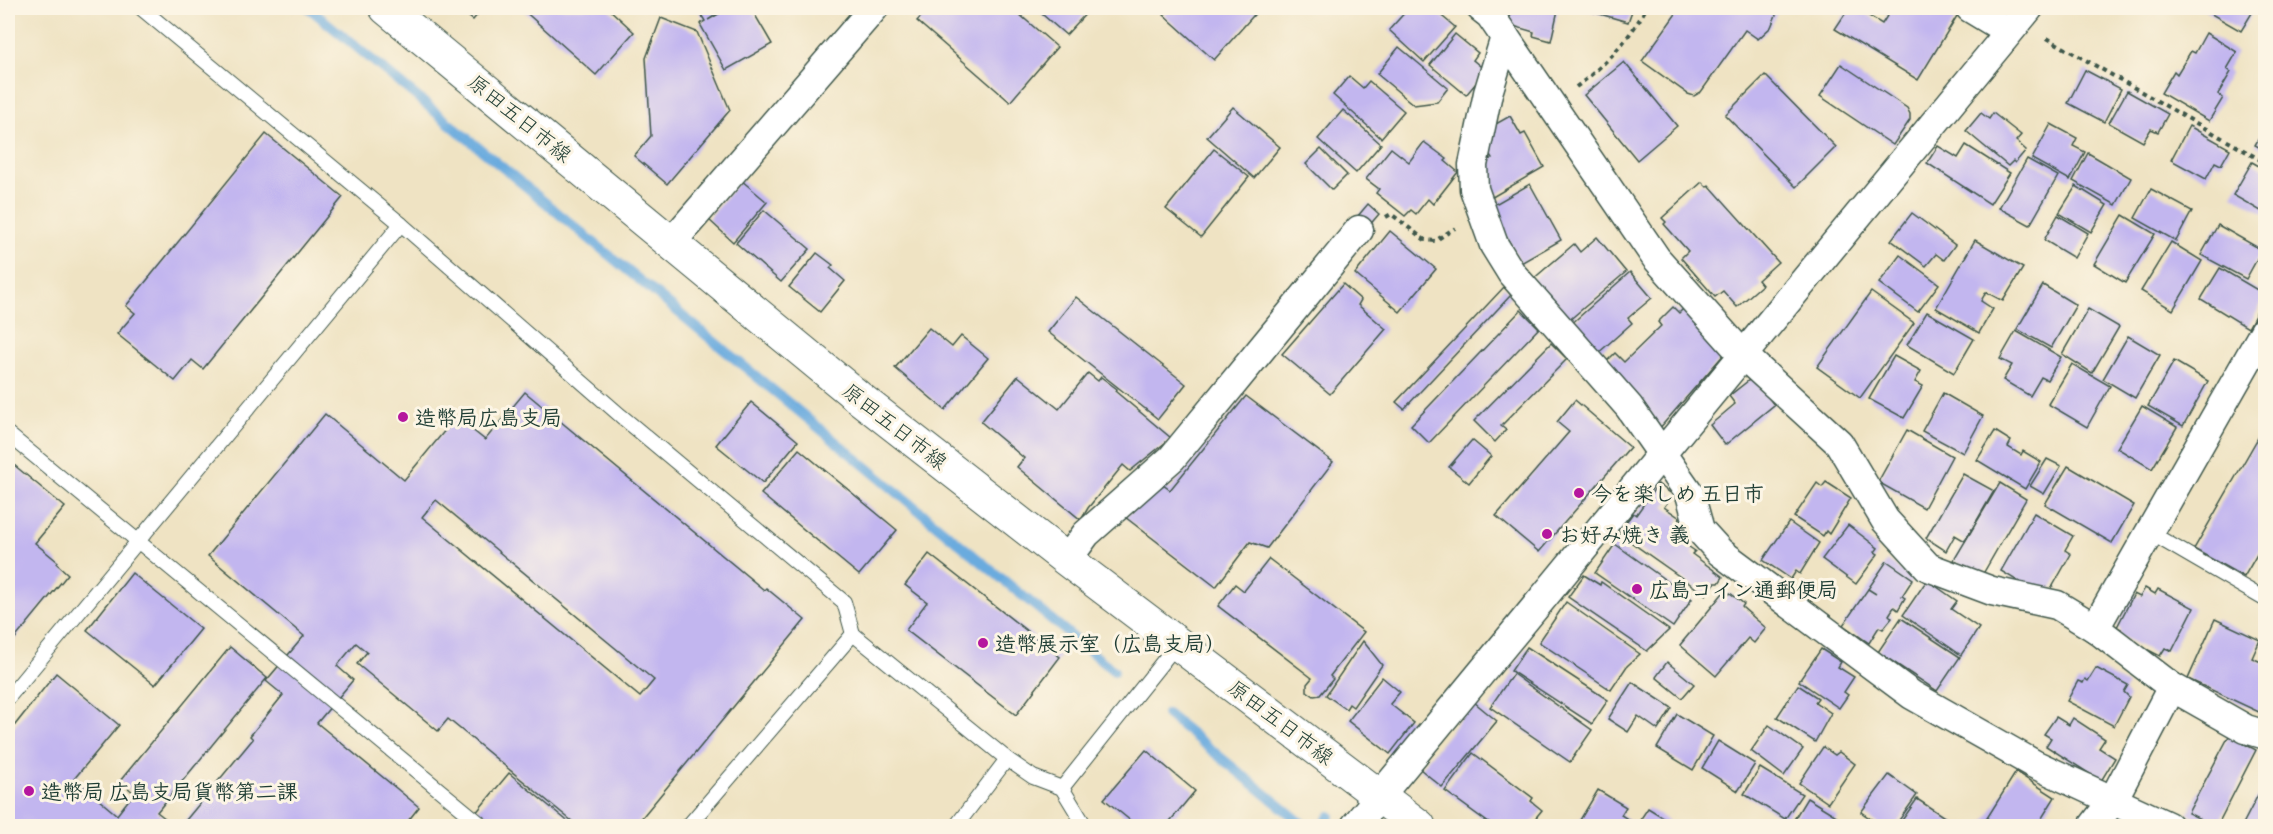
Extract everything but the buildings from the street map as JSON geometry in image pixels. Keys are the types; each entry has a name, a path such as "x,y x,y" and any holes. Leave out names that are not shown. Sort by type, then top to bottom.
{"main road":[{"name":"原田五日市線","path":"386,8 858,397 1067,560 1419,826"}],"street":[{"path":"671,243 874,8"},
{"path":"1481,8 1490,15 1656,258 1743,355 1839,443 1885,520 1928,567 1992,591 2056,605 2094,628 2172,687 2247,729 2265,735"},
{"path":"1355,826 2018,20 1970,8"},
{"path":"1505,37 1488,93 1473,165 1474,189 1494,245 1512,274 1629,407 1690,494 1700,530 1720,552 1912,695 2034,765 2168,826"},
{"path":"1067,560 1086,534 1172,458 1359,230"},
{"path":"2094,628 2265,328"},
{"path":"2093,826 2113,800 2172,687"}],"lane":[{"path":"141,8 401,224 621,416 844,602 853,634 1007,759 1034,777 1062,788 1082,821 1082,826"},
{"path":"8,698 401,224"},
{"path":"8,434 483,826"},
{"path":"2149,532 2265,600"},
{"path":"688,826 853,634"},
{"path":"1062,788 1177,644"},
{"path":"956,826 1007,759"}],"path":[{"path":"1552,105 1600,70 1646,8"},
{"path":"2018,20 2265,163"},
{"path":"1359,230 1367,234 1390,214 1425,240 1435,241 1481,212"}],"waterway":[{"path":"309,8 1114,671"},
{"path":"1167,714 1305,826"},
{"path":"1323,826 1330,816"}],"place":[{"name":"造幣局広島支局","path":"403,417"},
{"name":"今を楽しめ 五日市","path":"1579,493"},
{"name":"お好み焼き 義","path":"1547,534"},
{"name":"広島コイン通郵便局","path":"1637,589"},
{"name":"造幣展示室（広島支局）","path":"983,643"},
{"name":"造幣局 広島支局貨幣第二課","path":"29,791"}]}
